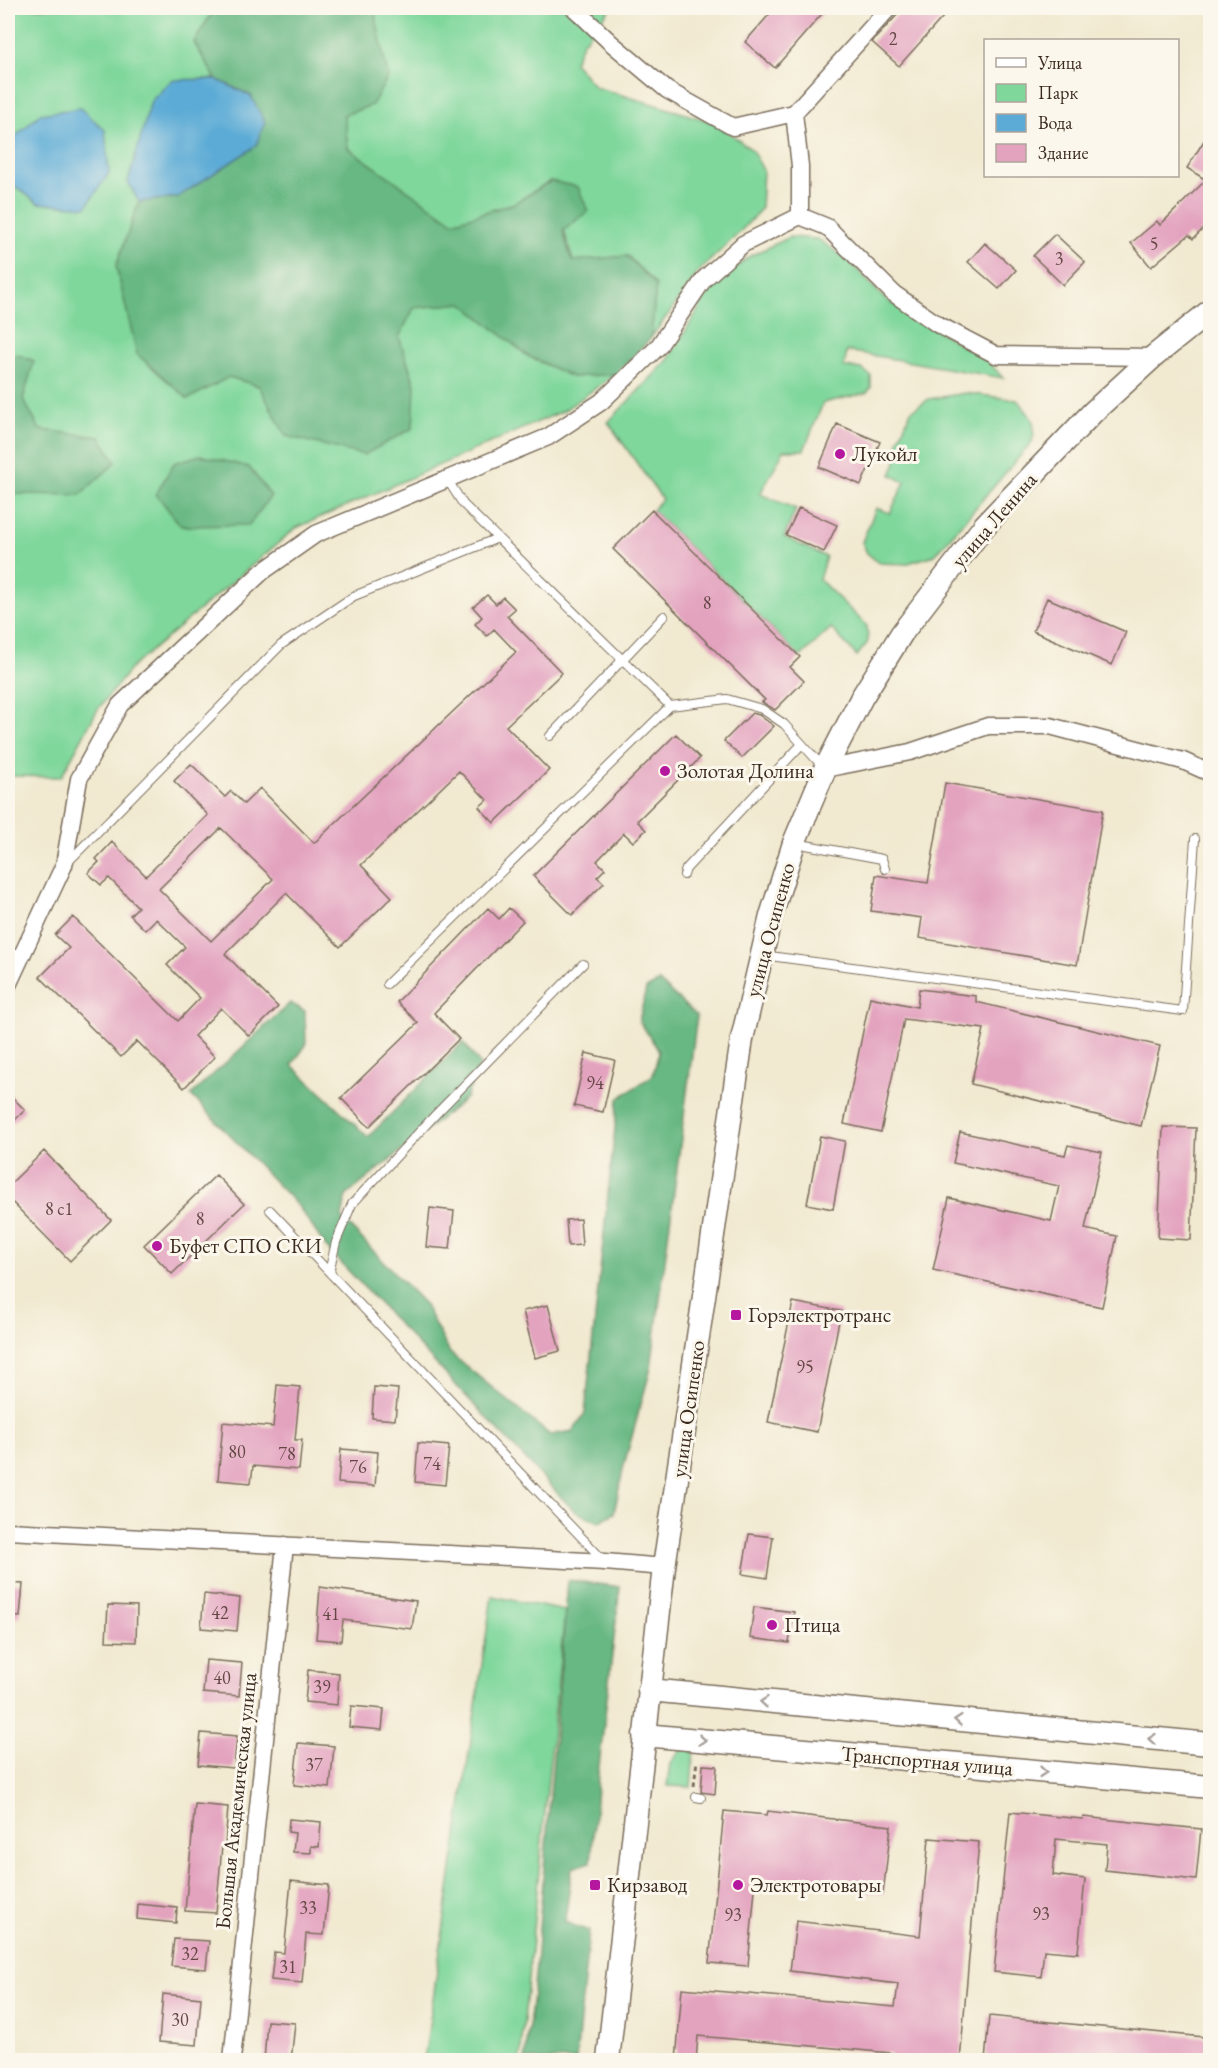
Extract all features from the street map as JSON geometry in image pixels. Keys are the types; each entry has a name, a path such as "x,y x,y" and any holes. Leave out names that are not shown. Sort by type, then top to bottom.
{"main road":[{"name":"улица Ленина","path":"825,770 862,696 902,633 985,525 1093,412 1153,357 1210,311"},
{"name":"улица Осипенко","path":"608,2061 664,1567 742,1039 771,916 794,843 825,770"},
{"name":"Транспортная улица","path":"649,1690 1210,1744"},
{"name":"Транспортная улица","path":"644,1735 1210,1787"}],"street":[{"path":"574,8 667,90 733,127 794,113 889,8"},
{"path":"794,113 800,166 800,216"},
{"path":"8,985 64,865 80,779 120,705 262,572 315,534 548,437 601,402 658,347 704,279 743,244 800,216 827,227 893,293 937,324 996,355 1153,357"},
{"path":"825,770 910,752 988,726 1050,726 1183,761 1210,772"},
{"path":"8,1531 664,1567"},
{"name":"Большая Академическая улица","path":"232,2061 285,1545"}],"lane":[{"path":"447,479 463,504 670,706"},
{"path":"64,865 281,645 354,596 498,538"},
{"path":"550,736 664,616"},
{"path":"387,984 670,706 727,699 762,709 784,724 825,770"},
{"path":"684,875 686,869 802,744"},
{"path":"762,955 1183,1011 1195,839"},
{"path":"794,843 882,859 885,869"},
{"path":"331,1274 330,1268 336,1242 352,1204 436,1114 583,964"},
{"path":"270,1210 605,1562"}],"path":[{"path":"694,1786 700,1740"}],"green space":[{"path":"8,8 215,8 194,43 216,79 172,80 128,182 139,202 117,266 229,377 259,386 286,436 415,385 399,337 414,308 462,303 528,356 572,377 616,374 563,411 296,528 132,667 98,709 61,777 8,776 8,594 16,577 8,563 8,489 12,494 100,437 40,430 23,399 33,361 16,354 8,361 8,181 38,203 40,114 8,143"},
{"path":"215,8 377,8 375,13 388,77 372,105 344,115 348,148 453,222 515,203 551,181 578,187 588,211 563,231 572,261 627,256 656,285 651,338 616,374 572,377 528,356 462,303 414,308 399,337 415,385 413,428 364,455 286,436 259,386 229,377 188,399 137,354 116,266 139,202 178,197 252,96 216,79 194,42"},
{"path":"377,8 611,8 583,42 574,62 595,87 716,123 752,150 763,170 761,209 700,270 651,338 656,285 628,256 573,261 550,181 515,203 453,222 348,148 344,115 372,105"},
{"path":"790,237 818,239 848,260 885,299 988,361 1003,378 847,351 844,367 862,369 871,376 871,388 866,393 823,403 804,450 784,450 760,494 796,509 784,537 826,557 819,579 867,626 868,642 857,656 831,628 800,657 652,510 662,499 608,422 668,360 712,287 750,256"},
{"path":"16,354 34,361 23,399 40,430 100,437 116,462 80,495 12,494 8,489 8,361"},
{"path":"966,393 1017,400 1032,419 1034,435 1032,442 935,555 905,564 879,563 867,553 862,542 876,508 890,513 905,482 891,475 896,462 898,441 911,411 929,399"},
{"path":"200,455 249,467 271,496 249,525 181,526 156,494 174,463"},
{"path":"659,982 697,1016 651,1368 624,1465 614,1513 599,1522 574,1511 326,1247 298,1206 191,1095 290,1003 305,1011 306,1045 292,1065 368,1137 463,1042 480,1064 466,1098 346,1196 342,1218 424,1304 450,1353 550,1435 573,1431 585,1413 618,1099 653,1075 659,1051 639,1021 646,989"},
{"path":"568,1580 620,1587 598,1775 591,1862 572,1868 565,1922 589,1931 576,2060 525,2060 535,1976"},
{"path":"492,1596 565,1611 520,2060 424,2060"},
{"path":"682,1749 694,1749 691,1787 667,1786 670,1763"}],"water":[{"path":"216,79 251,96 265,122 256,146 178,197 139,202 128,182 151,101 172,80"},
{"path":"80,108 105,130 109,173 86,207 38,203 8,181 8,143 40,114"}],"building":[{"path":"775,8 827,8 775,68 745,42"},
{"path":"899,8 951,8 899,66 872,42 897,15"},
{"path":"1210,131 1210,222 1193,239 1189,235 1151,267 1131,243 1157,221 1160,225 1206,180 1187,168"},
{"path":"1055,234 1085,262 1063,285 1033,256"},
{"path":"985,243 1016,270 999,289 968,262"},
{"path":"837,424 880,442 861,485 819,467"},
{"path":"799,508 837,525 824,552 786,535"},
{"path":"652,510 800,657 790,667 804,681 775,710 762,702 765,700 613,549"},
{"path":"487,595 496,604 503,597 515,609 507,616 562,673 506,726 549,770 494,823 479,807 487,800 459,771 361,865 392,897 340,947 286,893 225,954 278,1007 249,1036 221,1008 194,1036 215,1057 184,1088 137,1041 121,1057 40,977 69,948 55,935 73,917 178,1021 200,998 167,965 185,947 156,919 145,930 130,915 138,907 109,878 101,885 88,873 99,862 96,859 112,842 146,876 208,815 174,781 191,764 225,797 231,791 244,804 260,788 314,843 516,652 494,629 487,636 475,624 482,617 473,607","holes":["221,828 273,879 211,941 159,889"]},
{"path":"1047,598 1126,632 1112,665 1033,631"},
{"path":"752,713 759,715 774,726 742,758 724,741"},
{"path":"676,734 700,758 637,821 646,830 633,842 624,833 597,861 605,869 597,877 604,883 572,915 533,876"},
{"path":"945,783 1103,810 1077,965 919,938 922,918 871,911 876,875 928,883"},
{"path":"488,908 499,919 509,908 523,921 434,1013 459,1039 369,1127 341,1098 418,1023 397,1002"},
{"path":"919,989 976,996 976,1002 1160,1046 1141,1126 971,1084 984,1029 904,1019 881,1132 844,1124 870,997 917,1007"},
{"path":"586,1053 615,1060 603,1112 574,1106"},
{"path":"8,1093 25,1110 8,1127"},
{"path":"1163,1127 1196,1128 1191,1240 1158,1238"},
{"path":"960,1132 1065,1155 1068,1145 1102,1152 1085,1229 1117,1236 1102,1307 933,1270 949,1198 1051,1221 1059,1186 953,1163"},
{"path":"820,1136 845,1141 833,1209 807,1204"},
{"path":"44,1151 111,1220 70,1261 8,1198 8,1186"},
{"path":"216,1175 244,1204 172,1274 144,1245"},
{"path":"430,1208 454,1211 450,1249 426,1247"},
{"path":"580,1219 582,1245 568,1246 566,1220"},
{"path":"793,1302 841,1311 817,1432 768,1422"},
{"path":"548,1305 560,1351 535,1358 523,1311"},
{"path":"277,1385 300,1387 295,1440 302,1440 299,1470 253,1466 251,1483 218,1480 223,1422 273,1427"},
{"path":"374,1387 398,1389 395,1420 372,1418"},
{"path":"418,1443 449,1446 445,1485 415,1482"},
{"path":"341,1449 378,1452 375,1486 338,1483"},
{"path":"749,1534 773,1537 767,1578 742,1574"},
{"path":"8,1583 23,1584 20,1617 8,1616"},
{"path":"320,1587 416,1601 412,1629 343,1620 341,1641 316,1639"},
{"path":"204,1594 240,1598 237,1631 201,1628"},
{"path":"108,1605 137,1606 136,1642 106,1641"},
{"name":"Птица","path":"754,1607 794,1612 789,1643 750,1638"},
{"path":"206,1660 242,1663 239,1696 203,1693"},
{"path":"308,1670 339,1673 337,1705 305,1702"},
{"path":"351,1706 384,1709 382,1730 349,1727"},
{"path":"201,1733 237,1736 234,1768 198,1765"},
{"path":"298,1743 334,1746 330,1788 294,1785"},
{"path":"703,1765 717,1766 715,1794 701,1792"},
{"path":"195,1804 228,1807 216,1913 185,1911"},
{"path":"724,1811 767,1815 768,1811 891,1826 883,1894 756,1878 748,1966 709,1963"},
{"path":"1010,1812 1201,1829 1196,1880 1105,1870 1107,1844 1056,1839 1053,1875 1085,1879 1078,1953 1044,1950 1041,1977 994,1972"},
{"path":"289,1819 321,1822 319,1847 311,1846 311,1853 293,1852 295,1833 288,1832"},
{"path":"929,1838 979,1842 960,2061 890,2061 891,2053 698,2036 696,2061 676,2061 682,1988 895,2007 898,1984 790,1971 796,1921 920,1936"},
{"path":"291,1881 329,1885 324,1935 306,1934 302,1983 271,1980 274,1952 284,1953"},
{"path":"138,1904 177,1908 176,1923 137,1919"},
{"path":"174,1939 209,1941 206,1969 171,1966"},
{"path":"163,1994 201,1998 197,2045 159,2042"},
{"path":"989,2016 1204,2037 1210,2040 1210,2061 985,2061"},
{"path":"267,2021 295,2023 291,2061 264,2061"}],"place":[{"name":"Лукойл","path":"840,454"},
{"name":"Золотая Долина","path":"665,771"},
{"name":"Буфет СПО СКИ","path":"157,1246"},
{"name":"Горэлектротранс","path":"736,1315"},
{"name":"Птица","path":"772,1625"},
{"name":"Кирзавод","path":"595,1885"},
{"name":"Электротовары","path":"738,1885"}]}
